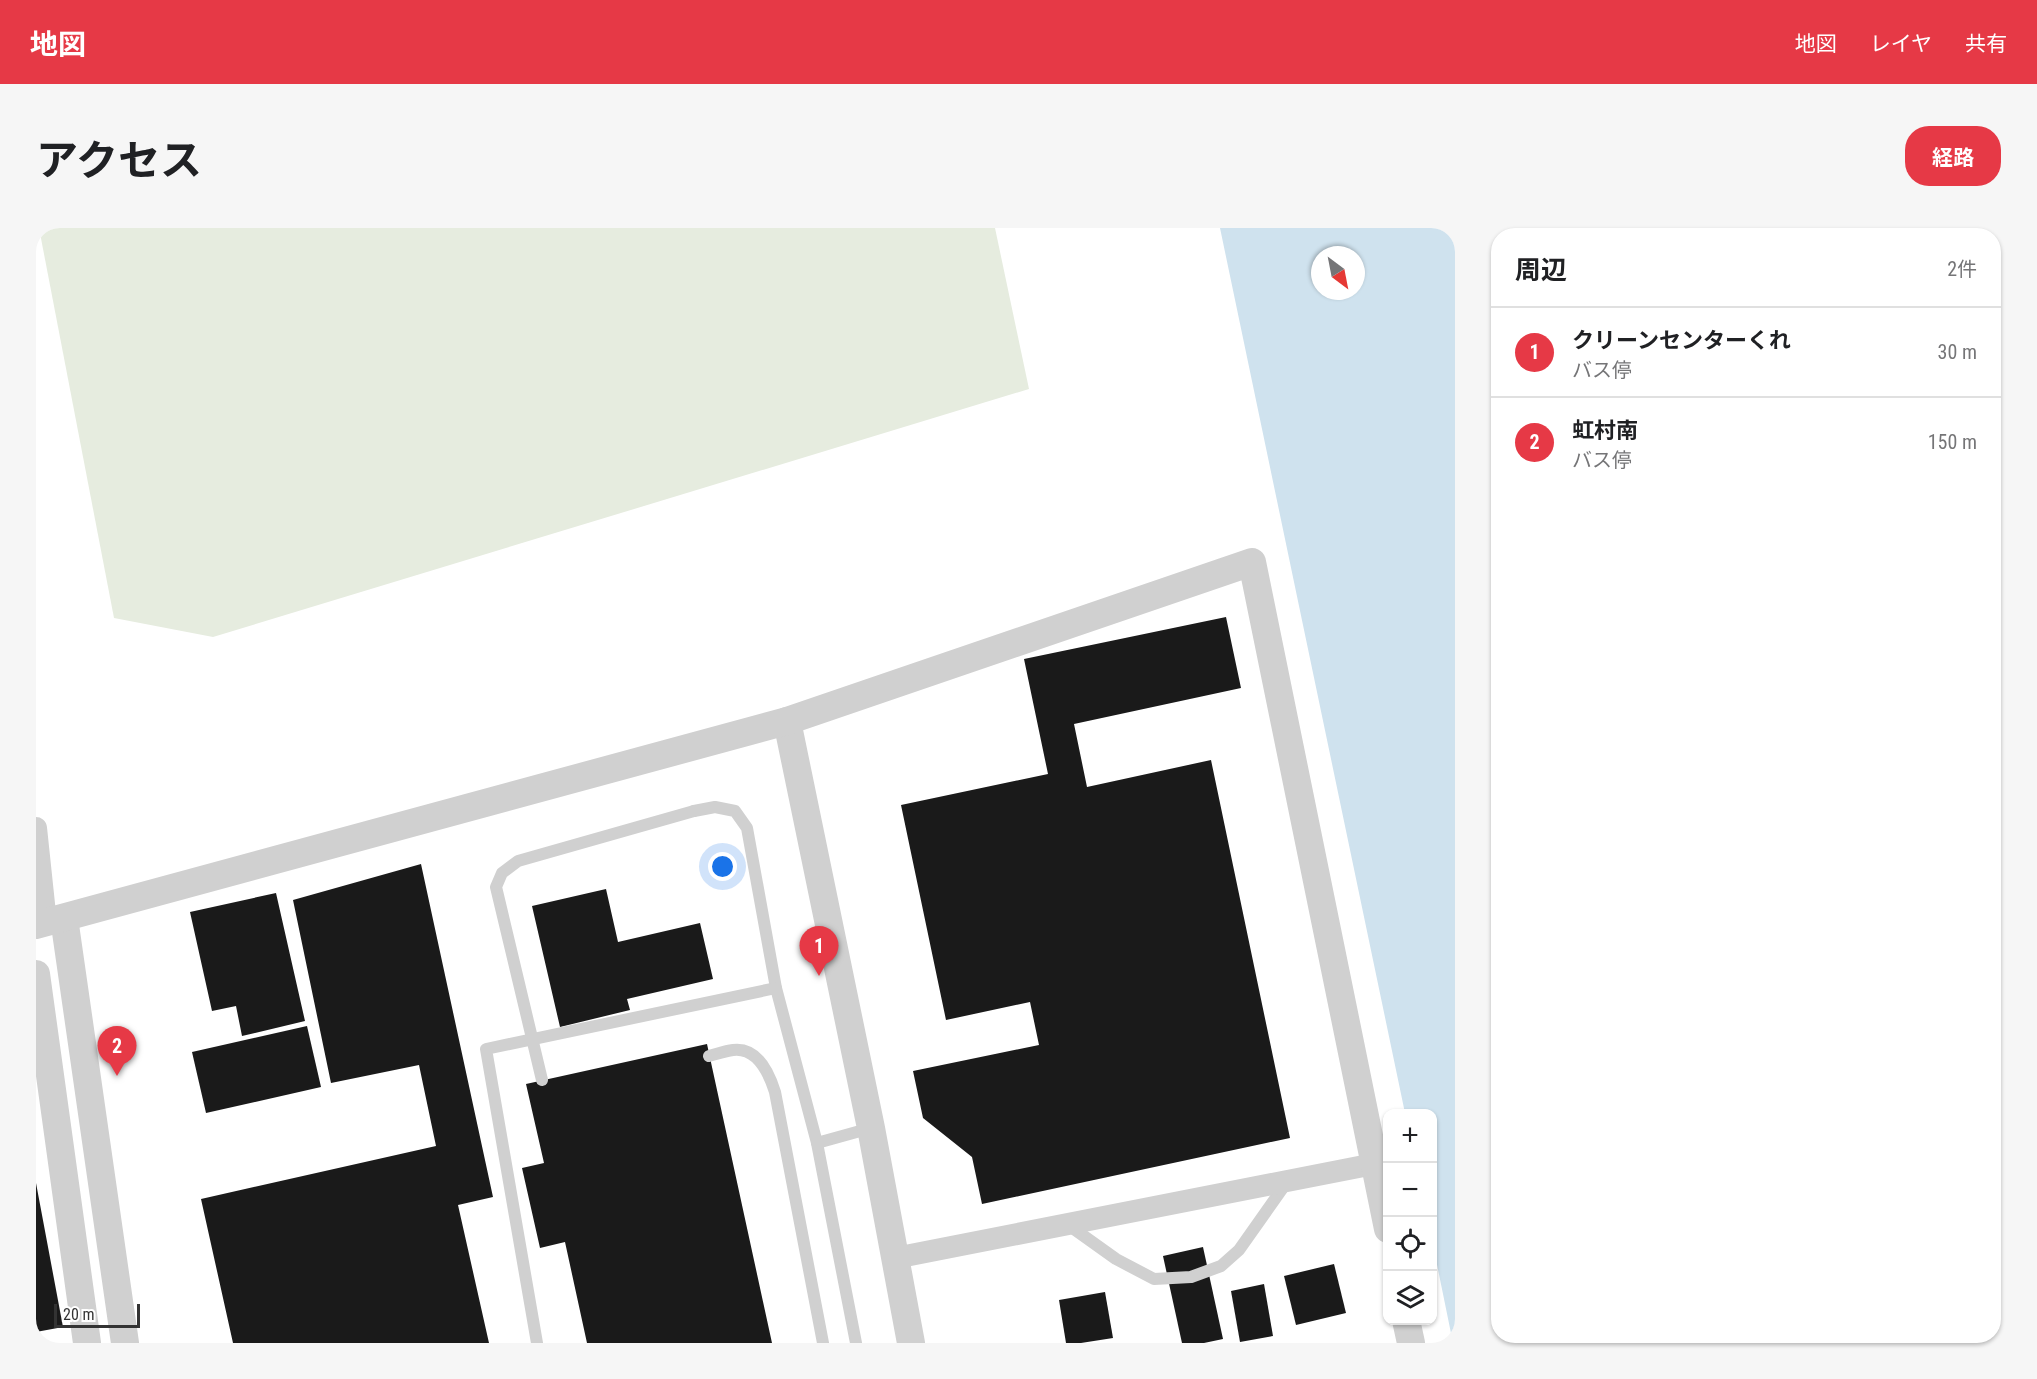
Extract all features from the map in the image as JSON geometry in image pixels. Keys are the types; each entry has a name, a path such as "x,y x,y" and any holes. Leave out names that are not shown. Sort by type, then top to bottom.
{"street":[{"path":"49,922 787,721 1252,562 1385,1217"},
{"path":"787,721 871,1128 911,1343"},
{"path":"36,828 49,922 125,1343"},
{"path":"36,974 87,1343"},
{"path":"895,1258 1374,1164"},
{"path":"1407,1325 1411,1343"}],"lane":[{"path":"542,1080 496,888 502,873 518,861 694,811 715,807 735,811 747,828 776,987 817,1143 856,1343"},
{"path":"537,1343 486,1049 776,987"},
{"path":"710,1056 736,1049 755,1056 769,1072 775,1092 823,1343"},
{"path":"817,1143 871,1128"},
{"path":"1067,1224 1116,1259 1154,1279 1191,1277 1221,1266 1239,1250 1288,1181"}],"shaded area":[{"path":"39,228 995,228 1029,389 213,637 114,618"}],"water":[{"path":"1220,228 1455,228 1455,1343 1453,1343 1437,1265 1437,1109 1404,1109"}],"building":[{"path":"1226,617 1241,688 1074,724 1087,787 1211,760 1290,1138 982,1204 972,1157 923,1118 913,1071 1039,1045 1030,1002 946,1020 901,805 1048,774 1024,659"},
{"path":"421,864 493,1197 458,1205 489,1343 233,1343 201,1199 436,1146 419,1065 331,1083 293,900"},
{"path":"606,889 618,942 700,923 713,979 627,999 630,1010 560,1027 532,906"},
{"path":"276,893 305,1021 242,1036 236,1006 212,1011 190,912"},
{"path":"307,1026 321,1087 206,1113 192,1052"},
{"path":"707,1044 772,1343 587,1343 565,1242 540,1248 522,1168 544,1163 526,1084"},
{"path":"36,1183 63,1327 36,1332"},
{"path":"1203,1247 1223,1339 1204,1343 1182,1343 1163,1256"},
{"path":"1334,1264 1346,1313 1296,1325 1284,1276"},
{"path":"1264,1284 1273,1336 1240,1342 1231,1291"},
{"path":"1105,1292 1113,1338 1066,1343 1059,1300"}],"place":[{"name":"クリーンセンターくれ","path":"819,976"},
{"name":"虹村南","path":"117,1076"}]}
